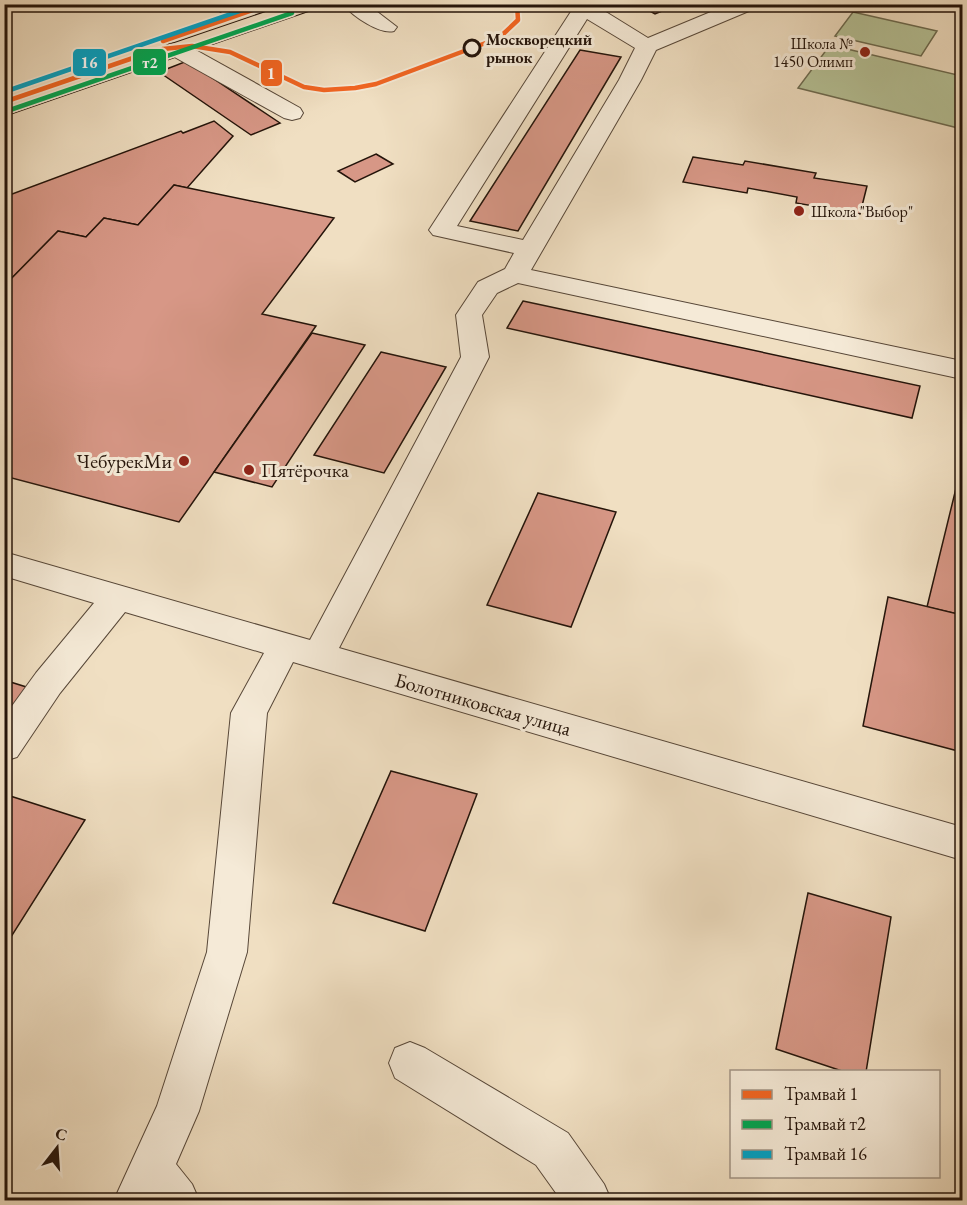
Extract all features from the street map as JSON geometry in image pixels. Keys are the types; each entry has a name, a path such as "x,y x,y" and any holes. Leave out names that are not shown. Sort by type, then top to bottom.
{"main road":[{"path":"4,109 310,4"},
{"path":"118,48 234,6"}],"street":[{"path":"354,4 387,27"},
{"path":"155,1190 177,1111 227,952 249,713 301,652 343,611 475,357 469,315 487,288 522,262 630,80 647,46 749,4"},
{"path":"647,46 580,6 442,230 522,262 963,370"},
{"path":"177,49 292,113"},
{"name":"Болотниковская улица","path":"4,564 963,844"},
{"path":"4,746 48,683 118,597"},
{"path":"410,1063 552,1149 588,1200"}],"green space":[{"path":"853,12 937,31 921,56 835,36"},
{"path":"830,45 962,76 962,129 798,88"}],"building":[{"path":"637,4 679,4 655,14"},
{"path":"580,50 621,57 518,231 470,221"},
{"path":"187,61 280,123 251,135 159,72"},
{"path":"214,121 233,136 187,188 174,185 138,225 104,218 86,237 58,231 4,286 4,197 181,131 183,133"},
{"path":"376,154 393,164 355,182 338,171"},
{"path":"693,157 743,165 745,161 816,173 814,178 867,186 860,214 796,203 797,197 748,188 747,193 683,182"},
{"path":"174,185 334,218 262,314 316,326 179,522 4,476 4,286 58,231 86,237 104,218 138,225"},
{"path":"523,301 920,386 912,418 507,328"},
{"path":"312,333 365,345 272,487 214,472"},
{"path":"381,352 446,367 384,473 314,455"},
{"path":"959,476 962,477 962,615 927,607"},
{"path":"538,493 616,512 571,627 487,605"},
{"path":"888,597 962,615 962,722 958,751 863,726"},
{"path":"4,680 36,690 4,733"},
{"path":"391,771 477,794 425,931 333,903"},
{"path":"4,794 85,820 4,948"},
{"path":"808,893 891,917 866,1070 839,1070 776,1049"}],"tram line":[{"name":"16","path":"4,92 260,4"},
{"name":"1","path":"163,41 270,4"},
{"name":"1","path":"4,102 136,57 163,49 192,46 230,52 304,87 324,90 376,84 499,38 518,20 517,4"},
{"name":"т2","path":"7,111 292,13"}],"place":[{"name":"Москворецкий рынок","path":"472,48"},
{"name":"Школа № 1450 Олимп","path":"865,52"},
{"name":"Школа \"Выбор\"","path":"799,211"},
{"name":"ЧебурекМи","path":"184,461"},
{"name":"Пятёрочка","path":"249,470"}]}
